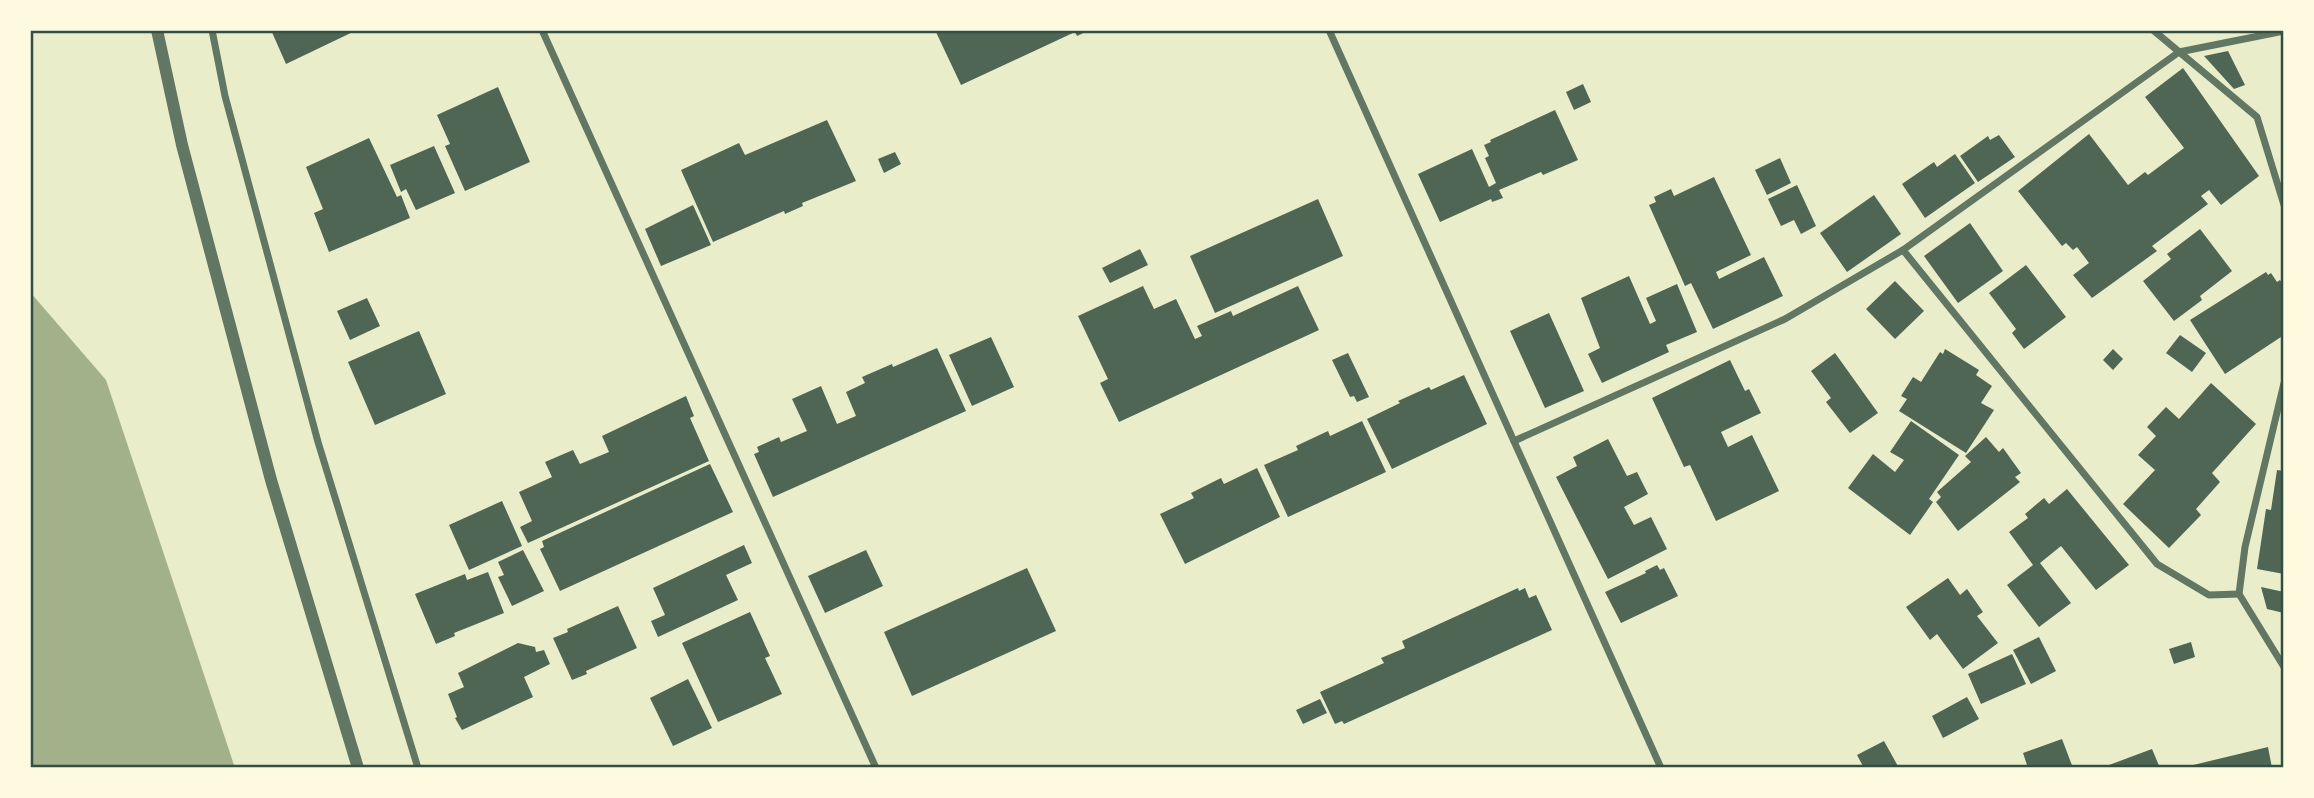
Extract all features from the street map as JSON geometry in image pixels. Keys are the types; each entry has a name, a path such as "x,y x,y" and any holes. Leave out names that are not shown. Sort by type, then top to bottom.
{"street":[{"path":"157,30 182,145 267,467 358,768"},
{"path":"212,30 225,96 318,442 418,768"},
{"path":"542,30 876,768"},
{"path":"1329,30 1661,768"},
{"path":"2153,30 2257,117 2284,205"},
{"path":"1514,441 1785,319 1903,250 2179,52 2284,32"},
{"path":"1903,250 2157,564 2209,595 2239,594"},
{"path":"2284,383 2245,547 2239,594 2284,667"}],"shaded area":[{"path":"30,292 106,380 235,768 30,768"}],"building":[{"path":"271,30 357,30 286,64"},
{"path":"935,30 1090,30 1077,36 1075,32 961,85"},
{"path":"2228,51 2245,85 2234,89 2204,56"},
{"path":"2183,68 2259,176 2221,205 2209,190 2201,196 2208,204 2152,246 2157,251 2092,298 2073,275 2089,263 2077,247 2073,250 2066,243 2062,246 2018,191 2089,134 2128,185 2145,172 2148,175 2184,148 2145,97"},
{"path":"1583,84 1591,102 1574,110 1566,92"},
{"path":"498,87 530,162 465,191 445,146 450,144 437,115"},
{"path":"1555,110 1578,160 1499,190 1503,198 1492,202 1491,199 1440,222 1418,174 1472,149 1489,187 1496,183 1485,158 1489,156 1484,145"},
{"path":"827,120 856,181 802,203 803,206 785,214 784,211 713,242 681,170 739,143 745,155"},
{"path":"1999,135 2015,157 1978,182 1960,156 1988,136 1990,140"},
{"path":"369,138 397,197 401,195 410,218 329,252 314,213 323,209 306,167"},
{"path":"434,146 455,193 416,210 406,189 401,192 390,165"},
{"path":"895,152 901,164 884,173 878,159"},
{"path":"1955,154 1975,183 1925,218 1902,184 1934,162 1937,167"},
{"path":"1780,158 1791,183 1767,195 1755,170"},
{"path":"1714,177 1751,255 1716,272 1719,279 1764,257 1783,296 1713,329 1691,283 1685,286 1649,205 1656,202 1654,197 1671,189 1674,196"},
{"path":"1797,185 1816,226 1801,234 1794,220 1781,226 1768,199"},
{"path":"1874,195 1901,234 1847,272 1820,233"},
{"path":"1318,199 1343,256 1215,313 1190,256"},
{"path":"693,205 711,245 661,266 645,229"},
{"path":"1970,223 2003,271 1958,303 1924,256"},
{"path":"2200,229 2232,271 2200,296 2202,300 2174,321 2143,281 2171,259 2167,254"},
{"path":"1140,249 1148,265 1110,283 1102,268"},
{"path":"2026,265 2066,317 2024,349 2012,333 2016,329 1989,293"},
{"path":"2266,272 2268,275 2271,273 2277,282 2280,280 2284,286 2284,335 2225,374 2190,320"},
{"path":"1629,276 1650,324 1656,321 1646,298 1677,284 1697,332 1666,345 1669,352 1602,383 1588,354 1600,348 1581,298"},
{"path":"1895,281 1924,311 1895,339 1866,309"},
{"path":"1143,286 1154,309 1176,299 1195,339 1202,336 1197,326 1231,311 1233,316 1298,286 1319,330 1119,422 1100,383 1108,379 1078,316"},
{"path":"367,298 380,326 350,340 337,311"},
{"path":"1549,313 1584,391 1545,408 1510,331"},
{"path":"419,331 446,394 375,425 348,362"},
{"path":"2180,335 2206,353 2192,372 2166,353"},
{"path":"991,337 1014,387 972,406 949,355"},
{"path":"937,348 966,411 773,497 754,454 759,452 757,447 779,437 781,442 807,431 792,399 821,386 837,424 856,416 846,392 865,383 862,377"},
{"path":"1945,349 1979,370 1976,375 1992,386 1981,403 1994,410 1966,453 1899,411 1907,399 1901,396 1913,377 1921,382 1940,352 1943,354"},
{"path":"2113,349 2123,359 2113,370 2103,360"},
{"path":"1348,353 1369,397 1357,402 1354,396 1350,397 1332,360"},
{"path":"1835,353 1878,413 1850,433 1826,402 1831,398 1811,371"},
{"path":"1730,360 1745,391 1749,389 1761,413 1721,432 1728,447 1752,435 1779,491 1716,521 1690,465 1684,467 1652,398"},
{"path":"1464,375 1487,424 1392,469 1367,419 1400,403 1398,401"},
{"path":"2211,383 2256,424 2212,473 2220,482 2196,509 2201,515 2169,548 2123,504 2155,470 2138,455 2156,436 2147,427 2166,407 2179,419"},
{"path":"686,396 694,416 690,418 709,461 528,543 520,527 532,521 519,492 552,477 545,462 573,450 580,464 609,452 602,436"},
{"path":"1362,421 1386,472 1288,517 1264,465 1298,450 1296,446 1328,431 1330,436"},
{"path":"1911,421 1959,455 1929,499 1933,502 1910,535 1848,488 1873,454 1895,472 1904,460 1890,452"},
{"path":"1986,437 1999,452 2003,448 2021,473 2015,477 2020,482 1958,531 1936,502 1941,497 1937,492 1971,462 1965,456"},
{"path":"1608,439 1627,476 1637,472 1648,494 1624,507 1634,525 1651,517 1667,549 1608,579 1556,477 1577,466 1573,457"},
{"path":"710,464 733,512 560,591 540,549 544,547 542,541"},
{"path":"1257,468 1280,517 1185,564 1160,514 1194,498 1191,493 1221,478 1224,484"},
{"path":"2277,470 2284,471 2284,574 2257,569 2266,509 2271,510"},
{"path":"2067,489 2129,565 2096,590 2061,546 2040,563 2071,603 2039,627 2007,585 2033,565 2009,532 2028,518 2025,514 2044,498 2049,504"},
{"path":"502,501 522,546 469,570 449,525"},
{"path":"744,545 752,563 726,575 738,600 658,637 651,621 665,615 653,588"},
{"path":"523,550 544,591 512,606 498,577 504,575 498,562"},
{"path":"866,550 883,586 825,613 808,576"},
{"path":"1657,565 1660,570 1664,568 1678,596 1621,623 1605,592"},
{"path":"1027,568 1056,631 912,696 884,632"},
{"path":"488,572 504,613 454,633 455,636 436,644 415,594 465,574 467,580"},
{"path":"1948,578 1960,595 1967,589 1983,612 1977,616 1998,643 1963,669 1937,634 1930,640 1906,607"},
{"path":"2261,587 2284,592 2284,613 2267,609"},
{"path":"1518,588 1519,591 1525,588 1529,598 1536,595 1552,630 1344,724 1342,721 1335,724 1320,692 1384,663 1381,658 1405,648 1402,641"},
{"path":"618,606 637,648 572,680 553,638"},
{"path":"750,612 770,656 765,658 782,694 718,722 682,643"},
{"path":"2039,637 2056,671 2031,684 2013,650"},
{"path":"2191,642 2195,657 2174,664 2169,649"},
{"path":"518,643 535,647 536,652 544,650 550,664 524,677 533,697 462,730 455,718 457,717 448,694 464,687 458,673"},
{"path":"2012,654 2026,684 1981,704 1968,674"},
{"path":"688,679 712,728 673,746 650,698"},
{"path":"1967,697 1979,719 1943,738 1932,716"},
{"path":"1320,699 1327,713 1303,724 1296,710"},
{"path":"2062,739 2073,768 2028,768 2023,753"},
{"path":"1884,741 1899,768 1864,768 1857,755"},
{"path":"2268,747 2272,768 2189,768 2189,766"},
{"path":"2152,749 2160,768 2101,768"}]}
